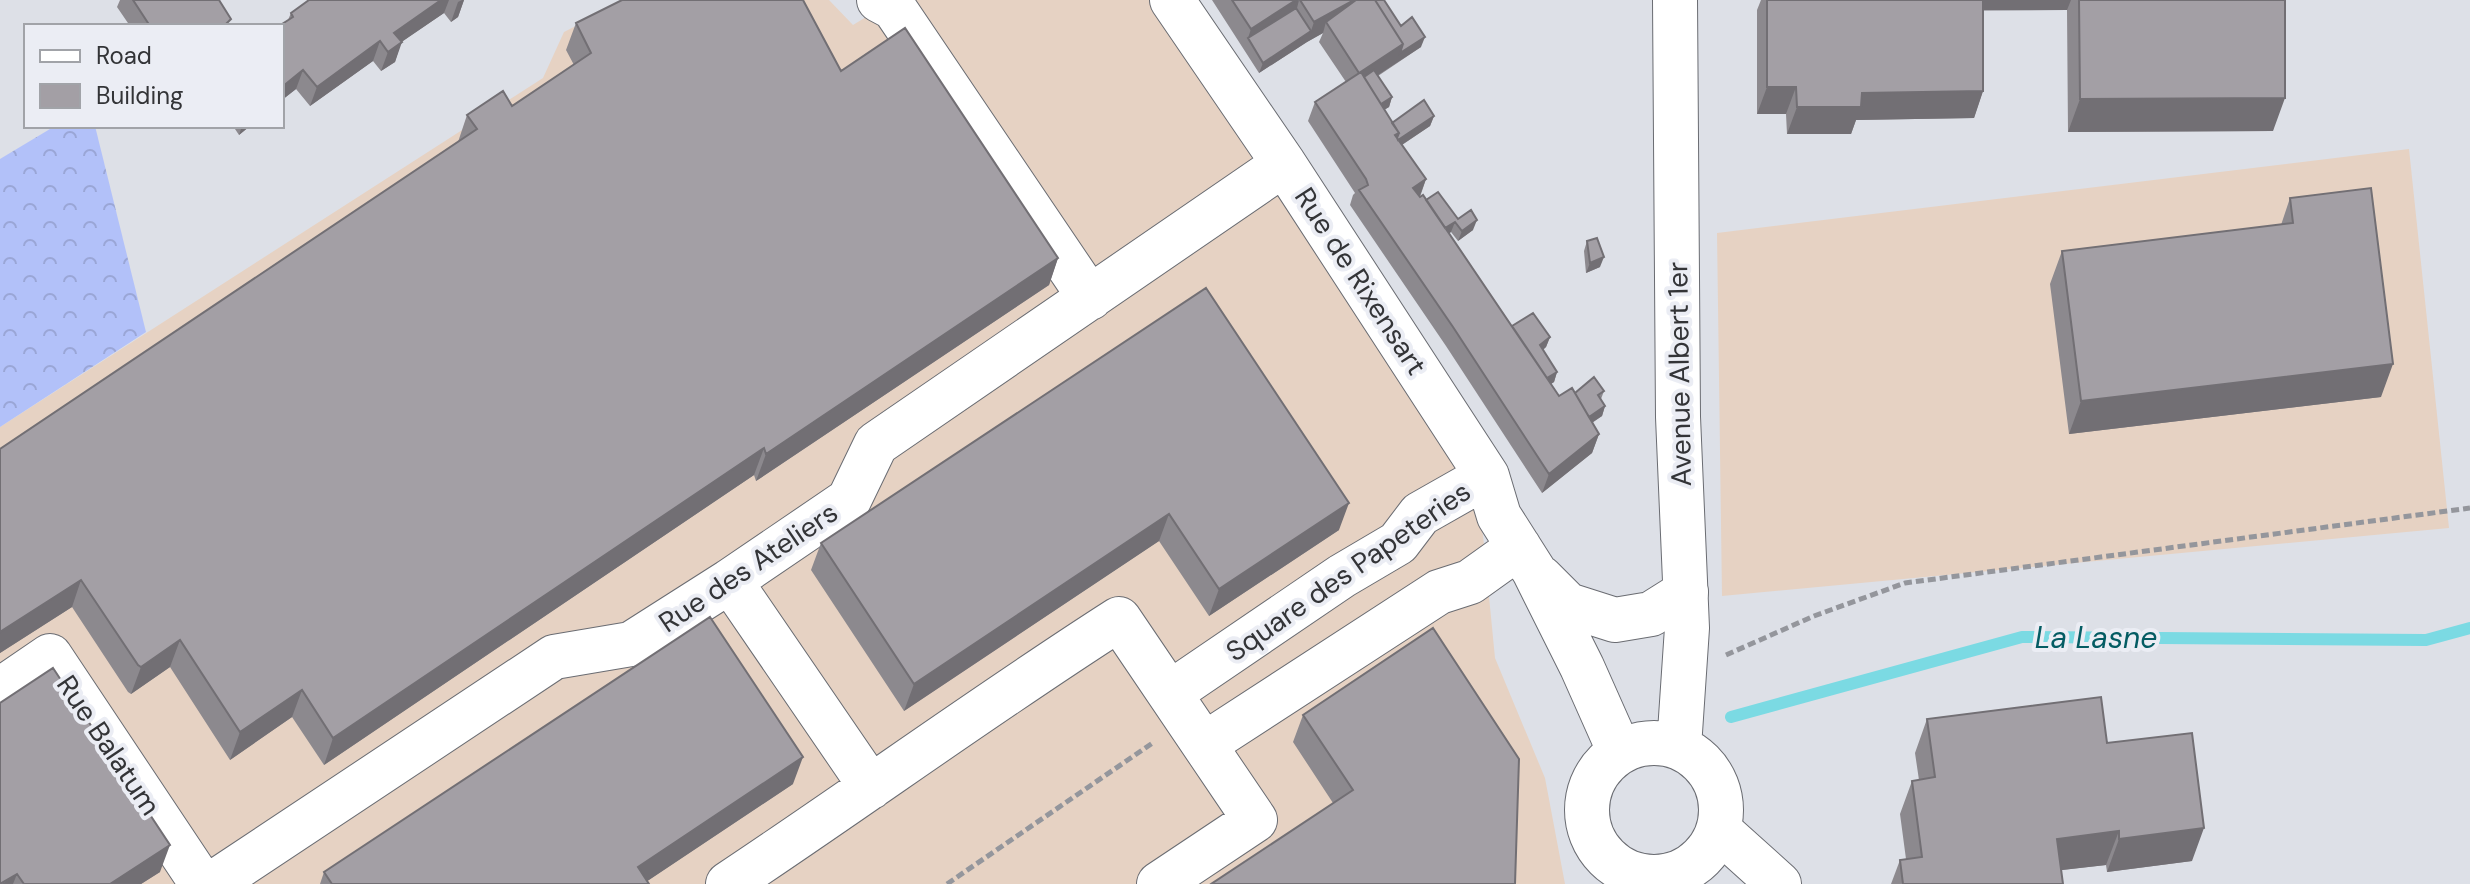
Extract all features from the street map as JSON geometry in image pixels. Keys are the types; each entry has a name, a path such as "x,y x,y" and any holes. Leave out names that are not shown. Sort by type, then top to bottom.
{"street":[{"path":"879,0 894,8 1090,298"},
{"name":"Rue de Rixensart","path":"1172,0 1284,164 1487,476 1499,516 1526,559 1582,667 1614,739 1617,753"},
{"name":"Avenue Albert 1er","path":"1675,0 1678,417 1686,592 1686,676 1679,747"},
{"name":"Rue des Ateliers","path":"212,884 554,657 631,644 730,581 849,500 876,444 1284,164"},
{"name":"Square des Papeteries","path":"1187,719 1342,576 1398,543 1420,514 1487,476"},
{"path":"1187,719 1439,592 1526,559"},
{"name":"Rue de Rixensart","path":"1526,559 1568,605 1615,620 1651,614 1686,592"},
{"path":"730,581 871,787"},
{"path":"728,884 1119,619 1255,820 1159,884"},
{"name":"Rue Balatum","path":"0,690 50,656 202,884"},
{"path":"1658,742 1679,747 1701,761 1715,781 1722,805 1719,830 1709,851 1692,866 1648,881 1617,866 1595,842 1587,810 1588,790 1599,770 1617,753 1637,744 1658,742"},
{"path":"1719,830 1779,884"}],"path":[{"path":"1686,676 1727,654 1814,616 1905,583 2470,508"},
{"path":"947,884 1187,719"}],"shaded area":[{"path":"627,0 829,0 853,25 894,0 1163,0 1458,441 1483,535 1495,658 1545,778 1565,884 0,884 0,427 543,78 564,32"},
{"path":"2409,149 2449,528 1722,596 1717,233"}],"green space":[{"path":"52,128 95,128 146,332 0,427 0,159"}],"building":[{"path":"133,0 219,0 231,19 226,24 149,24"},
{"path":"309,0 441,0 394,33 402,42 388,52 380,41 317,87 303,70 284,85 282,24 293,17 291,13"},
{"path":"622,0 803,0 841,71 905,28 1058,258 766,454 764,448 333,738 302,690 240,732 180,640 141,667 81,580 0,632 0,449 477,129 467,115 503,91 512,106 591,53 576,23"},
{"path":"1232,0 1296,0 1251,29"},
{"path":"1300,0 1354,0 1314,22"},
{"path":"1356,0 1375,0 1403,44 1359,73 1326,22"},
{"path":"1375,0 1384,0 1401,26 1412,17 1425,37 1400,53 1403,44"},
{"path":"1767,0 1983,0 1983,91 1862,93 1861,107 1797,107 1796,87 1767,87"},
{"path":"2079,0 2285,0 2285,98 2080,99"},
{"path":"1296,8 1311,31 1263,63 1248,38"},
{"path":"1374,70 1392,97 1381,104 1364,77"},
{"path":"1361,72 1399,133 1395,135 1426,179 1413,188 1420,197 1423,195 1559,396 1572,388 1599,434 1549,474 1359,190 1368,185 1366,179 1315,102"},
{"path":"1424,100 1434,116 1398,140 1399,133 1392,123"},
{"path":"2371,188 2393,364 2081,401 2062,251 2293,223 2290,198"},
{"path":"1438,192 1458,219 1471,210 1477,220 1462,231 1455,222 1445,228 1426,200"},
{"path":"1597,238 1604,257 1590,263 1587,241"},
{"path":"1206,288 1349,503 1219,589 1169,514 914,684 821,543"},
{"path":"1533,313 1550,337 1540,345 1557,372 1547,378 1512,326"},
{"path":"1594,377 1604,391 1598,395 1605,406 1589,417 1575,393"},
{"path":"710,617 803,757 638,867 649,884 332,884 324,872"},
{"path":"1433,628 1519,759 1515,884 1211,884 1353,790 1303,715"},
{"path":"53,668 170,845 110,884 24,884 17,874 0,884 0,703"},
{"path":"2101,697 2107,743 2192,733 2204,828 2119,839 2119,831 2057,839 2063,884 1903,884 1900,860 1922,857 1912,781 1935,777 1927,719"}],"waterway":[{"name":"La Lasne","path":"1731,717 2022,637 2426,640 2470,628"}]}
